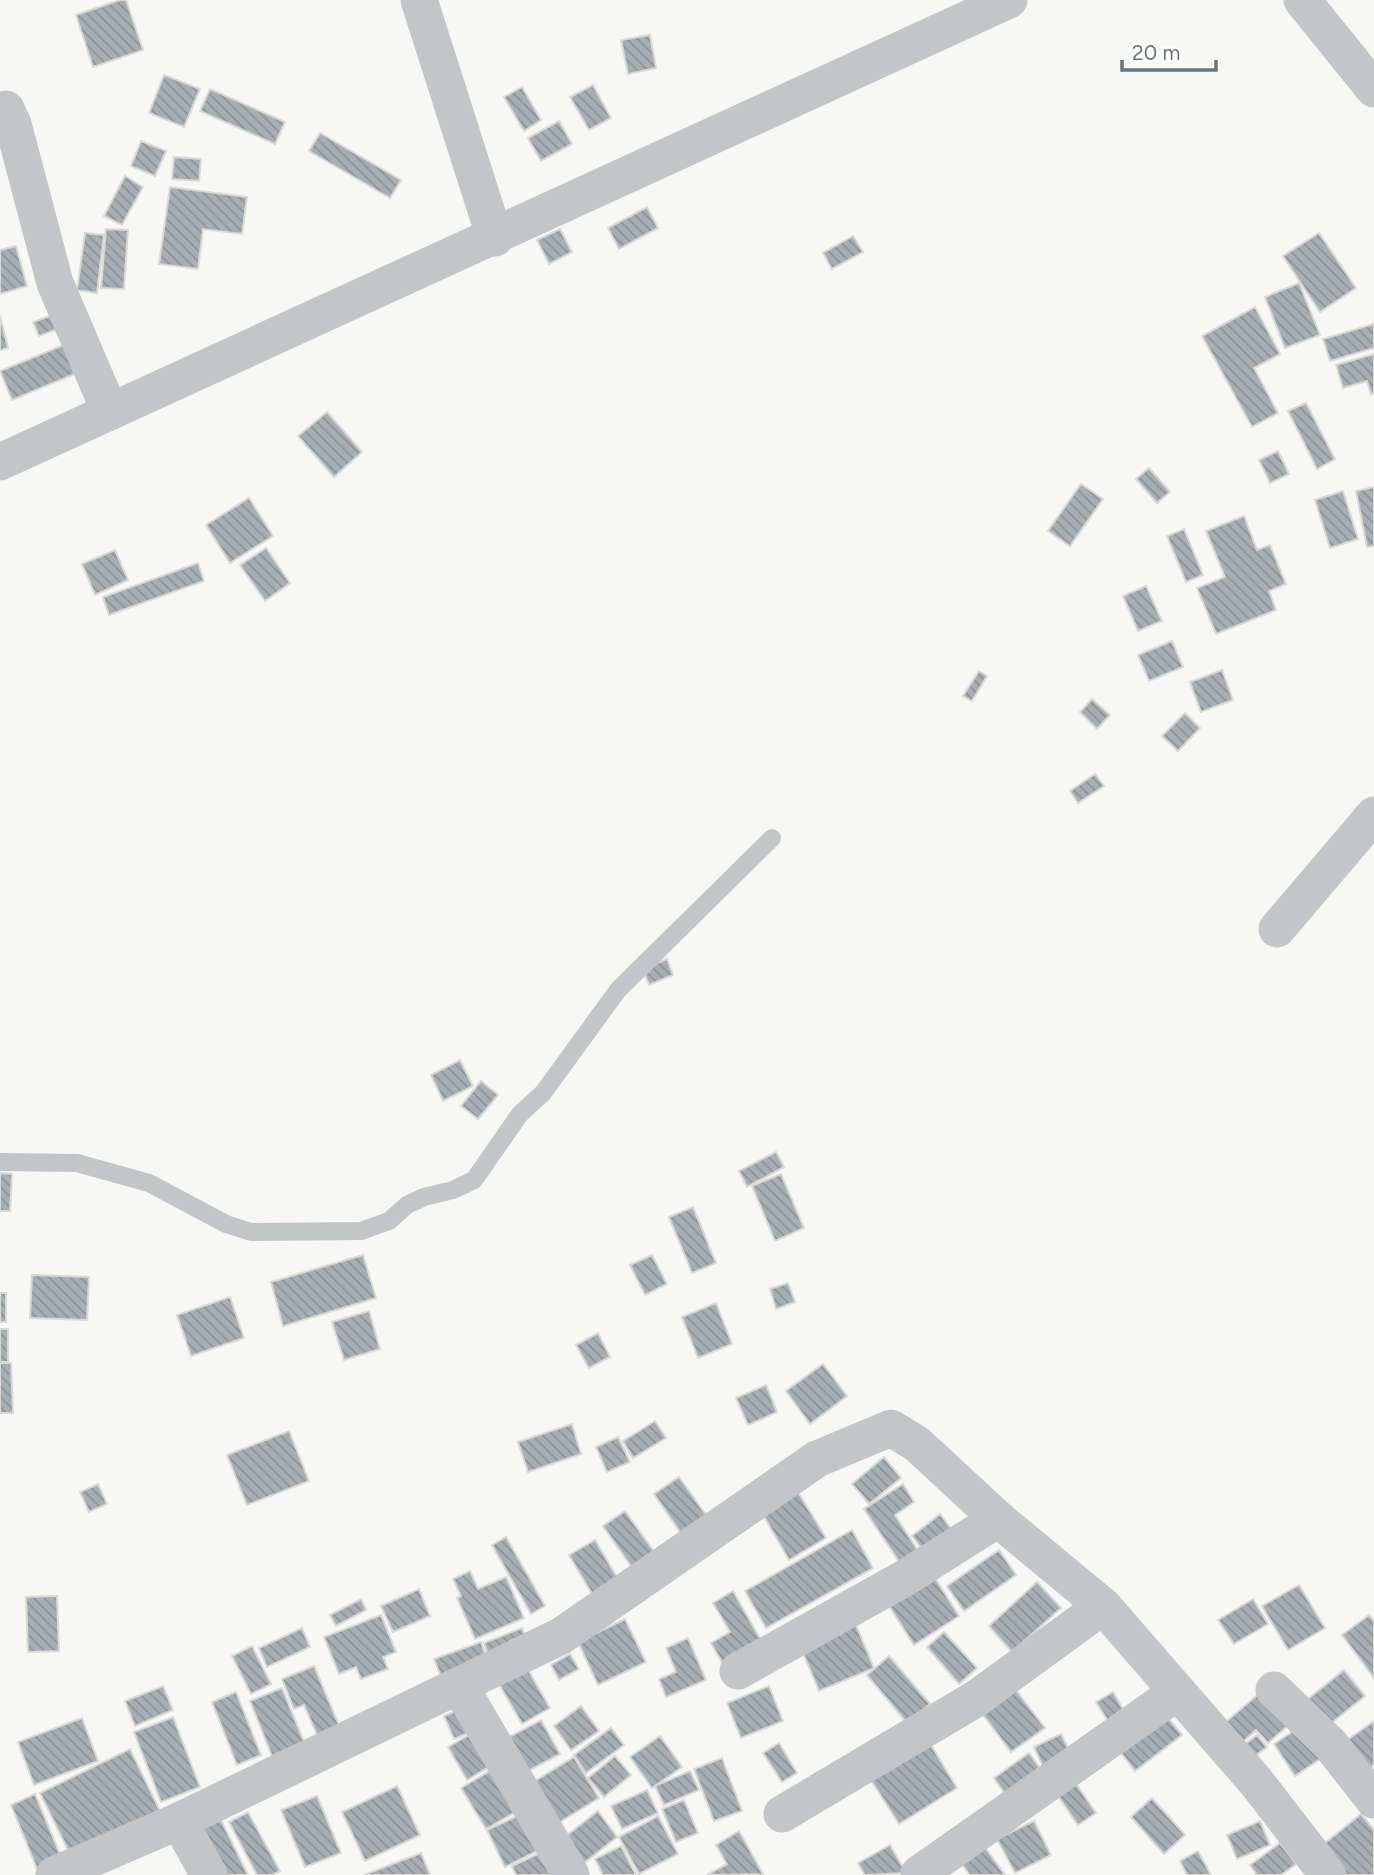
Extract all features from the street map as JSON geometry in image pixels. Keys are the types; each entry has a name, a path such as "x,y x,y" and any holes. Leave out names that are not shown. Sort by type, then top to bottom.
{"street":[{"path":"419,0 495,238"},
{"path":"0,462 495,238 1009,0"},
{"path":"1303,0 1374,89"},
{"path":"0,110 6,109 13,124 55,283 110,412"},
{"path":"1277,929 1374,815"},
{"path":"54,1875 179,1821 561,1636 817,1459 891,1428 917,1444 998,1519 1103,1606 1257,1783 1328,1875"},
{"path":"738,1671 905,1578 998,1519"},
{"path":"782,1814 977,1698 1103,1606"},
{"path":"460,1687 571,1875"},
{"path":"1274,1690 1330,1744 1374,1800"},
{"path":"919,1874 1176,1692"},
{"path":"179,1821 209,1875"}],"lane":[{"path":"0,1162 78,1163 89,1166 149,1183 226,1224 251,1232 362,1231 389,1221 407,1205 474,1180 520,1114 543,1093 618,990 772,838"}],"building":[{"path":"126,0 143,50 93,67 76,15"},
{"path":"650,35 656,68 628,74 621,40"},
{"path":"164,75 200,89 184,127 149,113"},
{"path":"593,85 611,118 589,130 570,97"},
{"path":"522,87 541,120 524,131 504,97"},
{"path":"210,89 285,122 275,144 200,111"},
{"path":"559,121 572,144 541,161 528,138"},
{"path":"320,133 401,180 390,198 309,151"},
{"path":"141,141 166,151 155,176 131,166"},
{"path":"174,157 201,159 199,181 172,179"},
{"path":"125,176 143,187 122,225 104,216"},
{"path":"170,187 247,197 242,234 203,229 198,269 159,264"},
{"path":"647,207 658,228 619,249 608,228"},
{"path":"106,229 128,230 124,289 101,288"},
{"path":"560,229 572,252 549,264 537,240"},
{"path":"85,233 104,235 97,293 77,290"},
{"path":"1319,233 1356,288 1320,312 1283,256"},
{"path":"853,236 863,252 832,269 823,253"},
{"path":"16,246 27,286 0,294 0,250"},
{"path":"1299,283 1320,335 1285,348 1265,297"},
{"path":"1255,307 1280,354 1254,368 1278,413 1252,427 1202,336"},
{"path":"55,314 60,328 39,336 33,322"},
{"path":"0,316 8,348 0,350"},
{"path":"1374,324 1374,348 1330,361 1323,339"},
{"path":"66,344 77,373 12,400 0,371"},
{"path":"1374,354 1374,393 1371,394 1367,381 1343,388 1336,365"},
{"path":"1306,403 1335,459 1317,469 1288,411"},
{"path":"327,412 362,452 334,477 298,436"},
{"path":"1278,451 1289,474 1270,483 1259,460"},
{"path":"1149,468 1170,492 1157,503 1136,479"},
{"path":"1081,484 1103,499 1070,546 1048,531"},
{"path":"1374,487 1374,546 1367,547 1356,491"},
{"path":"1343,491 1358,539 1330,548 1315,500"},
{"path":"249,498 273,536 230,563 206,525"},
{"path":"1244,516 1257,550 1270,545 1286,584 1269,591 1276,610 1216,634 1197,588 1225,577 1206,531"},
{"path":"1184,529 1203,575 1186,582 1167,536"},
{"path":"266,548 290,583 265,601 240,565"},
{"path":"115,550 128,580 95,595 82,564"},
{"path":"198,563 204,581 109,615 103,597"},
{"path":"1146,586 1162,621 1138,631 1123,596"},
{"path":"1172,641 1183,667 1149,681 1138,655"},
{"path":"1222,670 1233,700 1201,712 1190,682"},
{"path":"979,671 987,676 972,701 963,696"},
{"path":"1092,699 1110,715 1097,729 1080,712"},
{"path":"1185,713 1200,728 1178,751 1162,736"},
{"path":"1095,774 1104,786 1078,803 1070,791"},
{"path":"667,959 673,975 649,985 643,969"},
{"path":"460,1060 473,1086 443,1101 431,1075"},
{"path":"481,1081 498,1095 478,1119 461,1106"},
{"path":"776,1152 784,1167 747,1187 739,1171"},
{"path":"0,1173 12,1174 10,1211 0,1211"},
{"path":"781,1174 804,1228 775,1241 752,1186"},
{"path":"693,1207 716,1263 692,1273 669,1217"},
{"path":"363,1255 376,1298 283,1326 271,1282"},
{"path":"652,1255 667,1284 645,1295 630,1265"},
{"path":"32,1275 89,1277 87,1320 30,1318"},
{"path":"788,1283 795,1302 776,1309 770,1289"},
{"path":"0,1293 6,1293 6,1322 0,1322"},
{"path":"230,1297 244,1338 191,1356 177,1315"},
{"path":"716,1303 732,1344 698,1358 682,1317"},
{"path":"369,1311 380,1349 344,1360 332,1322"},
{"path":"0,1329 8,1329 8,1362 0,1362"},
{"path":"598,1333 610,1357 589,1368 576,1345"},
{"path":"0,1363 11,1363 13,1413 0,1413"},
{"path":"823,1364 847,1396 810,1424 786,1391"},
{"path":"766,1385 777,1412 748,1425 736,1398"},
{"path":"655,1421 666,1438 633,1458 623,1441"},
{"path":"572,1424 581,1454 528,1472 518,1442"},
{"path":"289,1431 309,1481 247,1505 227,1455"},
{"path":"618,1437 630,1462 607,1472 596,1447"},
{"path":"884,1457 901,1478 869,1504 852,1484"},
{"path":"679,1477 711,1522 685,1539 654,1494"},
{"path":"98,1484 107,1504 89,1512 80,1492"},
{"path":"903,1484 914,1502 895,1515 918,1551 900,1563 864,1509"},
{"path":"798,1492 826,1538 789,1560 762,1513"},
{"path":"625,1511 660,1560 638,1576 603,1526"},
{"path":"940,1514 951,1529 924,1551 912,1536"},
{"path":"852,1530 873,1568 766,1628 745,1591"},
{"path":"506,1537 545,1606 531,1614 492,1545"},
{"path":"595,1540 621,1584 595,1599 569,1555"},
{"path":"999,1550 1016,1575 964,1611 947,1586"},
{"path":"470,1571 478,1589 506,1577 524,1618 475,1639 457,1598 461,1596 453,1579"},
{"path":"933,1575 959,1616 914,1645 888,1604"},
{"path":"1037,1582 1061,1608 1012,1652 989,1626"},
{"path":"1299,1585 1325,1628 1288,1650 1262,1606"},
{"path":"419,1589 430,1616 393,1632 381,1606"},
{"path":"733,1591 762,1642 723,1664 711,1643 730,1632 713,1603"},
{"path":"57,1596 59,1651 28,1652 26,1597"},
{"path":"361,1599 366,1610 336,1626 330,1615"},
{"path":"1253,1599 1268,1624 1234,1644 1218,1620"},
{"path":"381,1615 396,1652 383,1657 388,1669 361,1679 356,1667 339,1674 324,1637"},
{"path":"1369,1615 1374,1621 1374,1678 1342,1635"},
{"path":"625,1619 646,1662 598,1685 578,1642"},
{"path":"856,1625 874,1668 819,1691 801,1648"},
{"path":"302,1628 310,1647 267,1667 259,1648"},
{"path":"522,1628 530,1647 491,1662 484,1643"},
{"path":"944,1632 977,1668 959,1684 927,1647"},
{"path":"688,1638 706,1680 666,1697 659,1679 676,1672 666,1648"},
{"path":"481,1642 488,1663 442,1679 434,1659"},
{"path":"252,1646 271,1684 251,1694 232,1656"},
{"path":"570,1654 579,1669 559,1680 551,1665"},
{"path":"889,1656 930,1704 907,1723 867,1675"},
{"path":"523,1661 550,1708 522,1724 495,1677"},
{"path":"314,1666 339,1725 317,1735 304,1705 294,1709 282,1679"},
{"path":"1344,1670 1365,1696 1324,1729 1303,1703"},
{"path":"1012,1685 1045,1728 1011,1752 979,1709"},
{"path":"163,1686 173,1710 135,1726 125,1701"},
{"path":"769,1686 783,1721 741,1738 727,1703"},
{"path":"282,1688 304,1742 272,1756 250,1701"},
{"path":"1262,1691 1291,1723 1268,1743 1256,1730 1232,1752 1214,1732"},
{"path":"236,1692 261,1755 237,1765 212,1702"},
{"path":"1113,1692 1127,1716 1111,1726 1096,1702"},
{"path":"581,1706 599,1731 571,1750 554,1726"},
{"path":"466,1707 475,1730 454,1739 444,1716"},
{"path":"1165,1714 1182,1735 1135,1771 1118,1749"},
{"path":"173,1717 200,1787 161,1802 134,1732"},
{"path":"82,1718 98,1761 34,1785 18,1742"},
{"path":"541,1720 560,1754 528,1771 509,1737"},
{"path":"1374,1721 1374,1765 1364,1772 1343,1743"},
{"path":"1304,1724 1326,1755 1295,1776 1274,1744"},
{"path":"611,1728 624,1745 586,1773 574,1755"},
{"path":"478,1730 497,1762 467,1780 448,1747"},
{"path":"1061,1734 1075,1762 1047,1775 1034,1747"},
{"path":"1257,1735 1267,1747 1248,1761 1239,1749"},
{"path":"660,1736 682,1767 652,1788 630,1757"},
{"path":"928,1740 957,1788 899,1824 869,1777"},
{"path":"779,1743 797,1773 782,1782 763,1753"},
{"path":"130,1749 160,1811 70,1854 40,1793"},
{"path":"1029,1753 1048,1779 1012,1804 994,1778"},
{"path":"615,1756 631,1775 604,1797 588,1778"},
{"path":"574,1757 599,1798 550,1828 525,1787"},
{"path":"722,1758 742,1811 714,1821 694,1769"},
{"path":"493,1769 517,1811 486,1829 461,1788"},
{"path":"690,1771 699,1790 664,1805 655,1786"},
{"path":"1072,1778 1096,1813 1078,1825 1054,1790"},
{"path":"397,1786 420,1835 365,1861 342,1812"},
{"path":"647,1790 658,1813 622,1829 611,1806"},
{"path":"35,1794 62,1859 37,1869 11,1805"},
{"path":"317,1796 341,1853 305,1867 281,1810"},
{"path":"1152,1798 1185,1835 1164,1854 1131,1817"},
{"path":"684,1800 698,1833 676,1842 662,1809"},
{"path":"598,1811 617,1837 580,1866 561,1840"},
{"path":"248,1812 280,1871 272,1875 257,1875 229,1822"},
{"path":"524,1813 541,1849 505,1867 487,1830"},
{"path":"1361,1814 1374,1830 1374,1875 1343,1875 1320,1847"},
{"path":"219,1816 248,1875 221,1875 197,1826"},
{"path":"658,1816 678,1854 639,1874 619,1837"},
{"path":"1034,1821 1051,1855 1015,1873 997,1839"},
{"path":"1260,1821 1270,1845 1237,1859 1227,1835"},
{"path":"739,1831 763,1874 707,1875 727,1864 716,1845"},
{"path":"1280,1843 1296,1864 1281,1875 1257,1875 1250,1865"},
{"path":"890,1845 906,1873 865,1875 858,1863"},
{"path":"621,1846 636,1875 603,1875 595,1859"},
{"path":"984,1846 1005,1875 970,1875 961,1863"},
{"path":"544,1851 556,1875 516,1875 512,1866"},
{"path":"1198,1851 1211,1875 1187,1875 1180,1861"},
{"path":"421,1853 430,1875 364,1875"}]}
